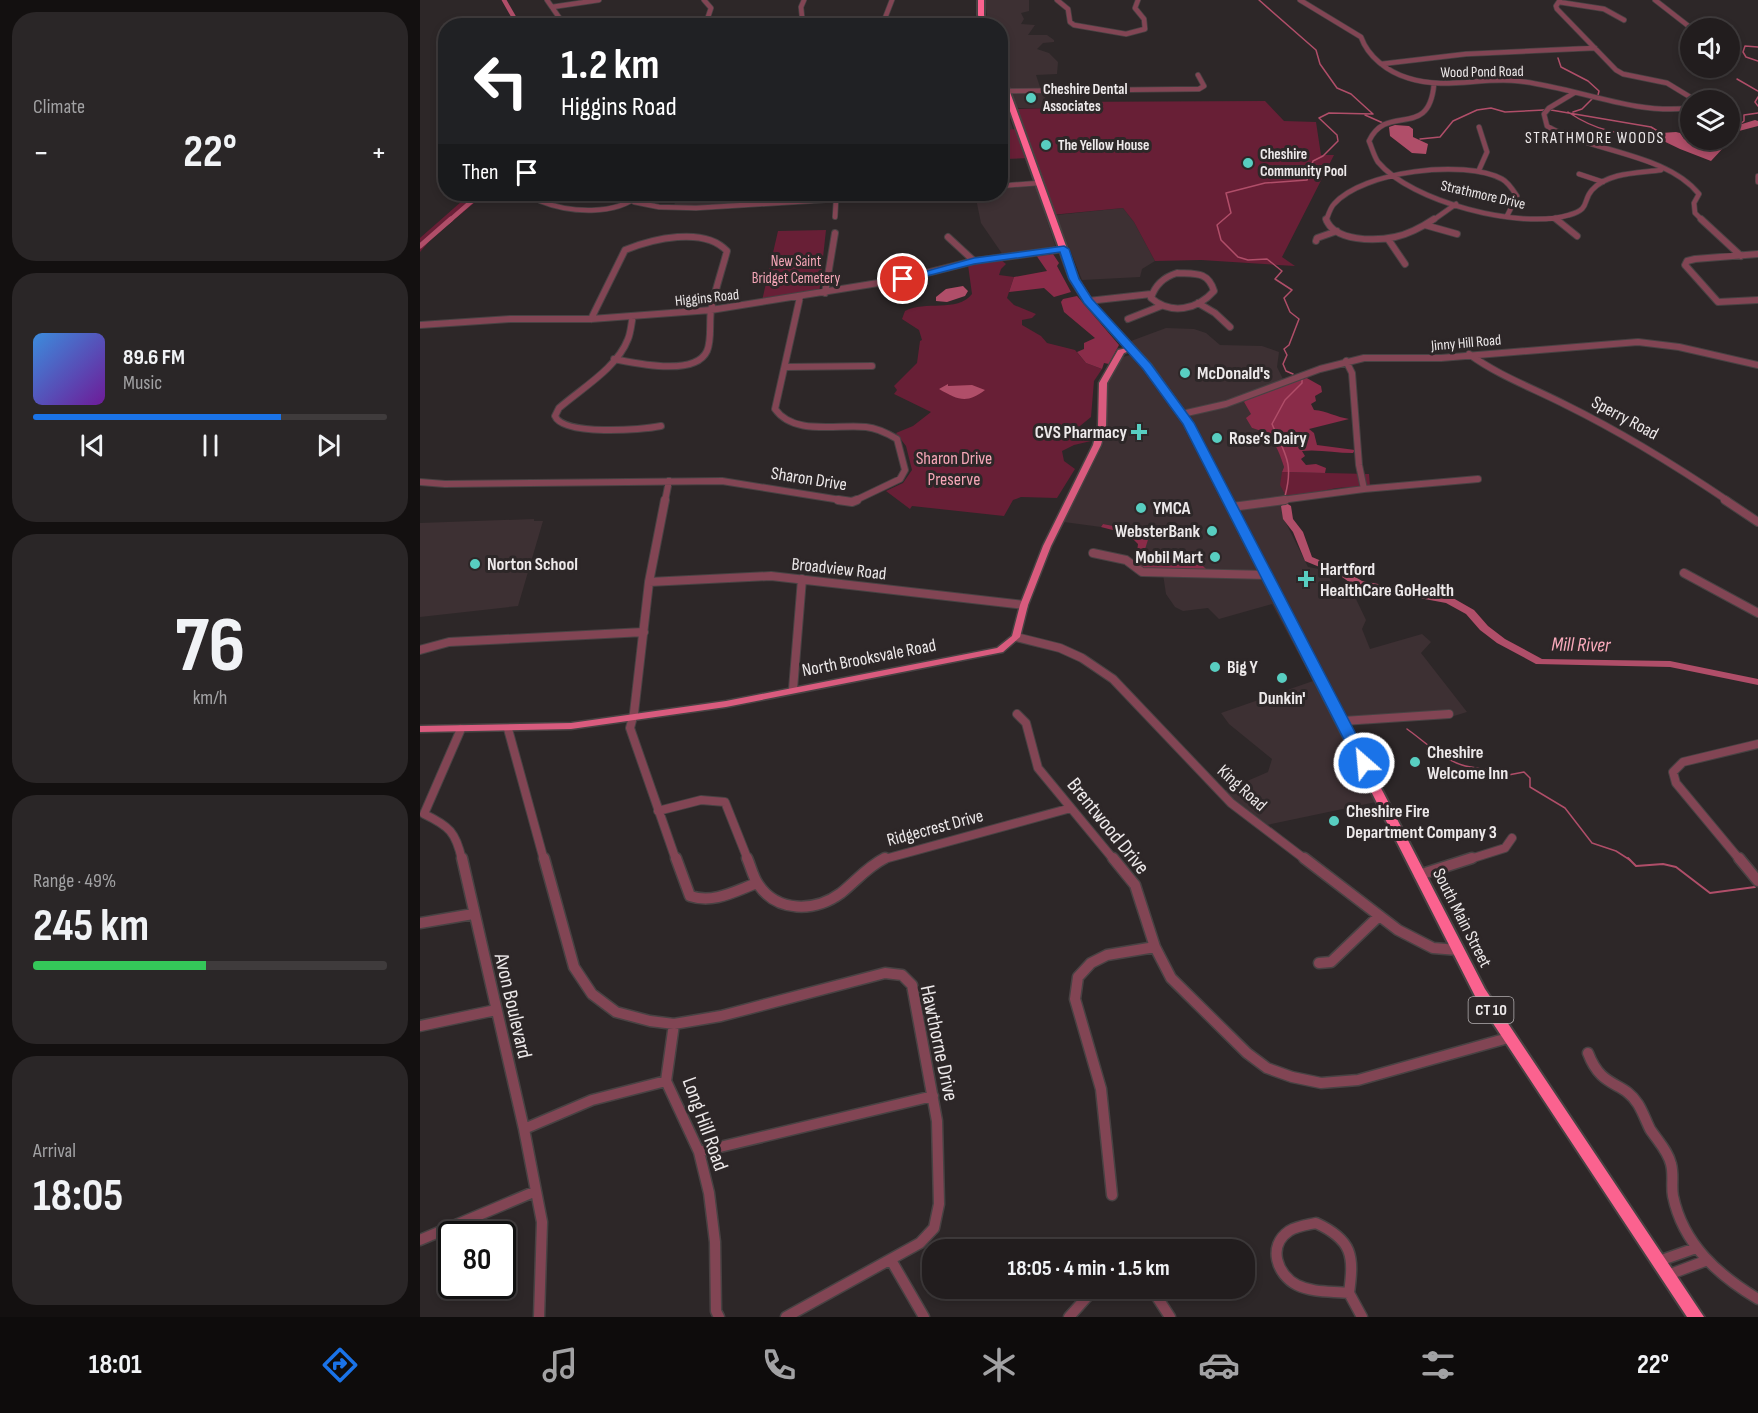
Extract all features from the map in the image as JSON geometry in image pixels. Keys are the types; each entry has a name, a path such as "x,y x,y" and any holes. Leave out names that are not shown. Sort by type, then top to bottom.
{"highway":[{"path":"981,0 982,18"},
{"name":"South Main Street","path":"1008,94 1074,279 1088,301 1155,376 1182,414 1343,721 1480,992 1508,1038 1696,1317"}],"main road":[{"path":"1016,637 1024,605 1047,546 1097,445 1102,426 1103,383 1120,355 1131,349"},
{"name":"North Brooksvale Road","path":"420,729 571,726 726,704 1000,650 1016,637"}],"street":[{"path":"547,0 560,18"},
{"path":"552,7 599,0"},
{"path":"704,0 711,8 707,18"},
{"path":"802,18 801,7 804,0"},
{"path":"885,18 892,0"},
{"path":"1057,0 1068,9 1069,20 1074,25 1126,34 1145,30 1144,19 1135,8 1138,0"},
{"name":"Wood Pond Road","path":"1300,0 1361,37 1364,45 1381,64 1409,80 1434,84 1517,81 1574,93 1673,110 1680,109"},
{"path":"1655,0 1680,19"},
{"path":"1624,20 1604,9 1559,1 1557,9 1621,73 1667,83 1680,91"},
{"path":"1381,64 1466,54 1595,48"},
{"path":"1008,91 1204,87 1198,75"},
{"name":"Strathmore Drive","path":"1434,84 1432,101 1428,110 1415,117 1381,126 1370,136 1372,155 1391,176 1422,192 1456,204 1507,216 1555,218 1579,211 1587,204 1591,191 1603,182"},
{"path":"1574,93 1549,108 1544,114 1547,126 1564,137 1631,155 1690,183 1699,194 1694,203 1695,213 1741,255"},
{"path":"1479,127 1487,152 1479,170"},
{"path":"1456,204 1425,225 1401,237 1389,239 1363,239 1337,231 1326,220 1326,215 1332,206 1357,188 1391,176 1447,168 1479,170 1509,182 1517,196 1507,216"},
{"path":"1579,174 1603,182 1661,170"},
{"path":"1758,176 1758,182"},
{"path":"1008,185 1039,183"},
{"path":"540,201 564,209 600,208 634,202 651,207 677,208 816,201"},
{"path":"834,217 836,201"},
{"path":"1555,218 1577,236"},
{"path":"1425,225 1457,234"},
{"path":"1316,241 1317,238 1337,231"},
{"path":"825,293 835,233"},
{"path":"948,237 974,261"},
{"path":"591,319 625,250 653,241 699,238 719,241 724,245 727,251 711,310 705,357 696,362 674,366 614,359"},
{"path":"1389,239 1405,264"},
{"name":"Higgins Road","path":"420,325 510,319 591,319 711,310 927,275 974,261 1064,249"},
{"path":"1758,254 1695,259 1687,261 1685,265 1718,302 1758,300"},
{"path":"1088,301 1151,294 1167,276 1177,273 1202,275 1211,281 1214,291 1208,299 1177,309 1155,303 1151,294"},
{"name":"Sharon Drive","path":"420,482 445,484 722,481 852,502 900,479 905,470 897,439 883,430 794,424 787,423 778,417 775,409 800,297"},
{"path":"1198,303 1215,313 1230,327"},
{"path":"1128,319 1161,306"},
{"path":"633,316 629,338 614,359 560,408 555,414 556,420 570,426 608,429 652,429 661,426"},
{"name":"Jinny Hill Road","path":"1182,414 1226,404 1283,382 1364,358 1431,358 1638,342 1679,347 1758,365"},
{"name":"Sperry Road","path":"1469,354 1491,370 1567,405 1660,455 1758,522"},
{"path":"1346,362 1352,373 1359,465 1364,489"},
{"path":"786,367 872,366"},
{"path":"1232,507 1364,489 1478,479"},
{"path":"658,811 706,799 716,798 725,802 757,883 711,900 699,901 690,896 658,811 630,728 650,582 669,481"},
{"path":"1093,552 1126,560 1142,572 1267,575"},
{"path":"1684,573 1758,613"},
{"name":"Broadview Road","path":"650,582 742,576 802,579 1024,605"},
{"path":"793,689 802,579"},
{"path":"420,650 449,642 644,632"},
{"name":"King Road","path":"1016,637 1060,648 1082,658 1113,679 1231,803 1398,930 1433,948 1458,950"},
{"name":"Brentwood Drive","path":"1017,714 1026,723 1038,768 1135,885 1155,947 1171,978 1247,1053 1267,1068 1292,1077 1321,1083 1358,1080 1508,1038"},
{"path":"1343,721 1449,714"},
{"name":"Avon Boulevard","path":"461,729 422,815 441,822 453,832 459,845 472,914 524,1129 542,1222 539,1317"},
{"path":"508,729 574,967 592,994 616,1011 650,1021 674,1024"},
{"path":"1758,744 1683,762 1672,772 1676,783 1758,881"},
{"name":"Ridgecrest Drive","path":"757,883 773,901 785,906 814,906 828,901 875,861 1071,808"},
{"path":"1419,874 1505,848 1512,838"},
{"path":"420,923 472,914"},
{"path":"1319,963 1331,962 1378,917"},
{"path":"1112,1196 1101,1089 1075,999 1078,977 1091,963 1107,955 1155,947"},
{"name":"Hawthorne Drive","path":"674,1024 721,1016 885,973 902,975 912,985 937,1121 939,1204 934,1228 920,1243 891,1260"},
{"path":"420,1026 496,1010"},
{"name":"Long Hill Road","path":"674,1024 666,1080 699,1152 709,1193 715,1242 716,1311 719,1317"},
{"path":"1588,1053 1593,1067 1601,1077 1636,1101 1651,1130 1665,1148 1672,1166 1672,1195 1678,1216 1696,1248 1705,1261 1727,1281 1758,1299"},
{"path":"524,1129 592,1101 666,1080"},
{"path":"699,1152 933,1096"},
{"path":"420,1240 536,1191"},
{"path":"1349,1293 1298,1285 1281,1274 1276,1261 1278,1247 1284,1234 1299,1225 1316,1223 1334,1230 1348,1244 1353,1262 1349,1293 1362,1317"},
{"path":"1659,1261 1696,1248"},
{"path":"786,1317 891,1260 924,1317"},
{"path":"1668,1275 1705,1261"},
{"path":"1069,1317 1085,1299"},
{"path":"1158,1299 1170,1317"}],"shaded area":[{"path":"985,0 1029,0 1029,11 1021,13 1024,19 1021,24 1035,25 1028,35 1047,35 1054,40 1054,42 1043,43 1037,49 1049,53 1058,62 1057,74 1036,75 1043,96 1051,102 1052,108 1019,108 1008,102 1008,18 987,18"},
{"path":"1008,114 1023,158 1008,159"},
{"path":"1755,120 1758,121 1758,126 1740,131 1740,124"},
{"path":"1409,126 1413,129 1413,137 1428,144 1426,154 1412,153 1390,136 1389,127"},
{"path":"1661,133 1680,133 1680,149 1653,136"},
{"path":"1683,150 1721,150 1711,161"},
{"path":"1035,185 1056,248 1003,255 981,223 976,201 1008,201 1008,187"},
{"path":"675,201 739,201 738,204 674,206"},
{"path":"1123,208 1134,222 1155,261 1142,269 1140,277 1082,280 1056,215"},
{"path":"1053,254 1071,292 1054,297 1044,288 1009,292 1014,277 1047,271 1036,255"},
{"path":"963,286 968,291 965,296 947,302 936,301 936,297 946,289"},
{"path":"1077,296 1119,345 1109,364 1104,363 1102,369 1086,363 1077,352 1084,349 1084,343 1095,338 1064,312 1061,302 1063,299"},
{"path":"1166,328 1194,329 1206,333 1220,345 1262,346 1279,352 1277,367 1283,379 1251,391 1244,402 1252,414 1252,428 1265,431 1278,448 1284,467 1282,472 1287,498 1284,519 1308,567 1325,570 1334,586 1355,597 1366,620 1362,629 1370,649 1422,634 1431,642 1421,653 1467,712 1444,719 1356,724 1337,728 1376,802 1267,825 1238,805 1224,791 1268,772 1272,759 1229,724 1221,713 1313,681 1272,604 1219,619 1208,608 1183,611 1175,607 1166,594 1163,574 1199,562 1140,562 1152,527 1124,528 1103,524 1101,527 1064,522 1103,445 1107,416 1106,386 1109,375 1123,357 1140,352 1131,341"},
{"path":"1305,377 1321,386 1322,392 1315,396 1316,401 1311,404 1314,410 1349,419 1309,429 1314,433 1317,445 1355,450 1353,453 1302,451 1305,456 1301,459 1306,465 1316,464 1326,468 1325,473 1282,472 1284,467 1273,442 1259,430 1252,428 1246,418 1251,414 1244,402 1246,399"},
{"path":"948,384 948,386 972,385 985,390 968,399 962,399 939,389"},
{"name":"Norton School","path":"534,519 534,521 543,521 518,606 420,617 420,523"},
{"path":"1103,524 1124,528 1152,527 1141,562 1199,562 1209,572 1145,570 1136,560 1138,544 1128,534 1101,527"}],"green space":[{"path":"1265,101 1284,121 1316,122 1321,155 1334,155 1282,257 1295,266 1201,260 1155,261 1134,222 1123,208 1051,215 1032,158 1008,159 1008,130 1019,129 1013,109 1051,108 1051,102"},
{"path":"462,201 477,201 433,237 420,252 420,238"},
{"name":"New Saint Bridget Cemetery","path":"826,230 819,294 761,305 778,231"},
{"name":"Sharon Drive Preserve","path":"1001,260 1006,264 999,275 1014,277 1007,298 1014,305 1036,314 1032,318 1022,320 1022,325 1041,336 1047,343 1075,350 1086,363 1102,369 1094,381 1091,417 1075,430 1078,437 1091,441 1062,451 1064,461 1075,469 1057,498 1021,497 1013,500 1004,516 912,506 910,509 886,491 903,483 912,470 906,446 896,433 913,426 931,412 894,394 897,390 894,386 917,363 922,340 919,330 902,319 905,311 913,308 949,305 966,300 972,294 968,265"},
{"path":"1282,472 1369,474 1370,486 1337,488 1287,498 1280,485"}],"waterway":[{"path":"504,0 514,18"},
{"name":"Mill River","path":"1259,0 1316,50 1320,64 1337,88 1351,94 1373,114 1329,113 1319,118 1337,135 1338,141 1323,156 1313,161 1307,180 1265,183 1226,193 1231,213 1217,225 1221,240 1238,257 1248,260 1267,259 1282,271 1275,279 1292,290 1284,298 1290,312 1299,319 1289,345 1284,349 1287,355 1283,364 1286,371 1293,374"},
{"path":"1758,47 1745,46 1743,52 1746,57 1758,61"},
{"path":"1558,58 1561,67 1588,81 1599,91 1598,95"},
{"path":"1737,79 1758,91"},
{"path":"1758,97 1755,102 1758,106"},
{"path":"1573,112 1582,109 1593,98"},
{"path":"1420,139 1440,137 1453,121 1477,110 1491,108 1505,112 1544,110"},
{"path":"1551,110 1570,113"},
{"path":"1570,113 1651,127 1661,133"},
{"path":"1570,113 1598,128 1653,136"},
{"path":"1740,124 1744,121 1744,115 1758,113"},
{"path":"1365,115 1383,123"},
{"path":"449,221 472,201"},
{"path":"420,246 451,219"},
{"name":"Mill River","path":"1285,496 1289,475 1287,459 1272,424 1285,400 1302,383 1302,380"},
{"name":"Mill River","path":"1286,506 1288,519 1298,532 1308,559 1342,573 1359,584 1449,600 1470,612 1484,628 1501,641 1540,662 1670,664 1758,682"},
{"path":"1407,729 1440,754 1462,765 1488,770 1503,776 1524,772 1530,778 1530,787 1565,808 1592,843 1616,851 1630,860"},
{"path":"1630,860 1636,866 1663,864 1676,867 1710,893 1755,887"}],"place":[{"name":"Cheshire Dental Associates","path":"1031,98"},
{"name":"The Yellow House","path":"1046,145"},
{"name":"Cheshire Community Pool","path":"1248,163"},
{"name":"McDonald's","path":"1185,373"},
{"name":"CVS Pharmacy","path":"1139,432"},
{"name":"Rose’s Dairy","path":"1217,438"},
{"name":"YMCA","path":"1141,508"},
{"name":"WebsterBank","path":"1212,531"},
{"name":"Mobil Mart","path":"1215,557"},
{"name":"Norton School","path":"475,564"},
{"name":"Hartford HealthCare GoHealth","path":"1306,579"},
{"name":"Big Y","path":"1215,667"},
{"name":"Dunkin'","path":"1282,678"},
{"name":"Cheshire Welcome Inn","path":"1415,762"},
{"name":"Cheshire Fire Department Company 3","path":"1334,821"}],"district":[{"name":"STRATHMORE WOODS","path":"1595,138"}],"route":[{"path":"903,279 927,275 974,261 1064,249 1074,279 1082,294 1147,366 1171,396 1188,423 1364,763"}]}
